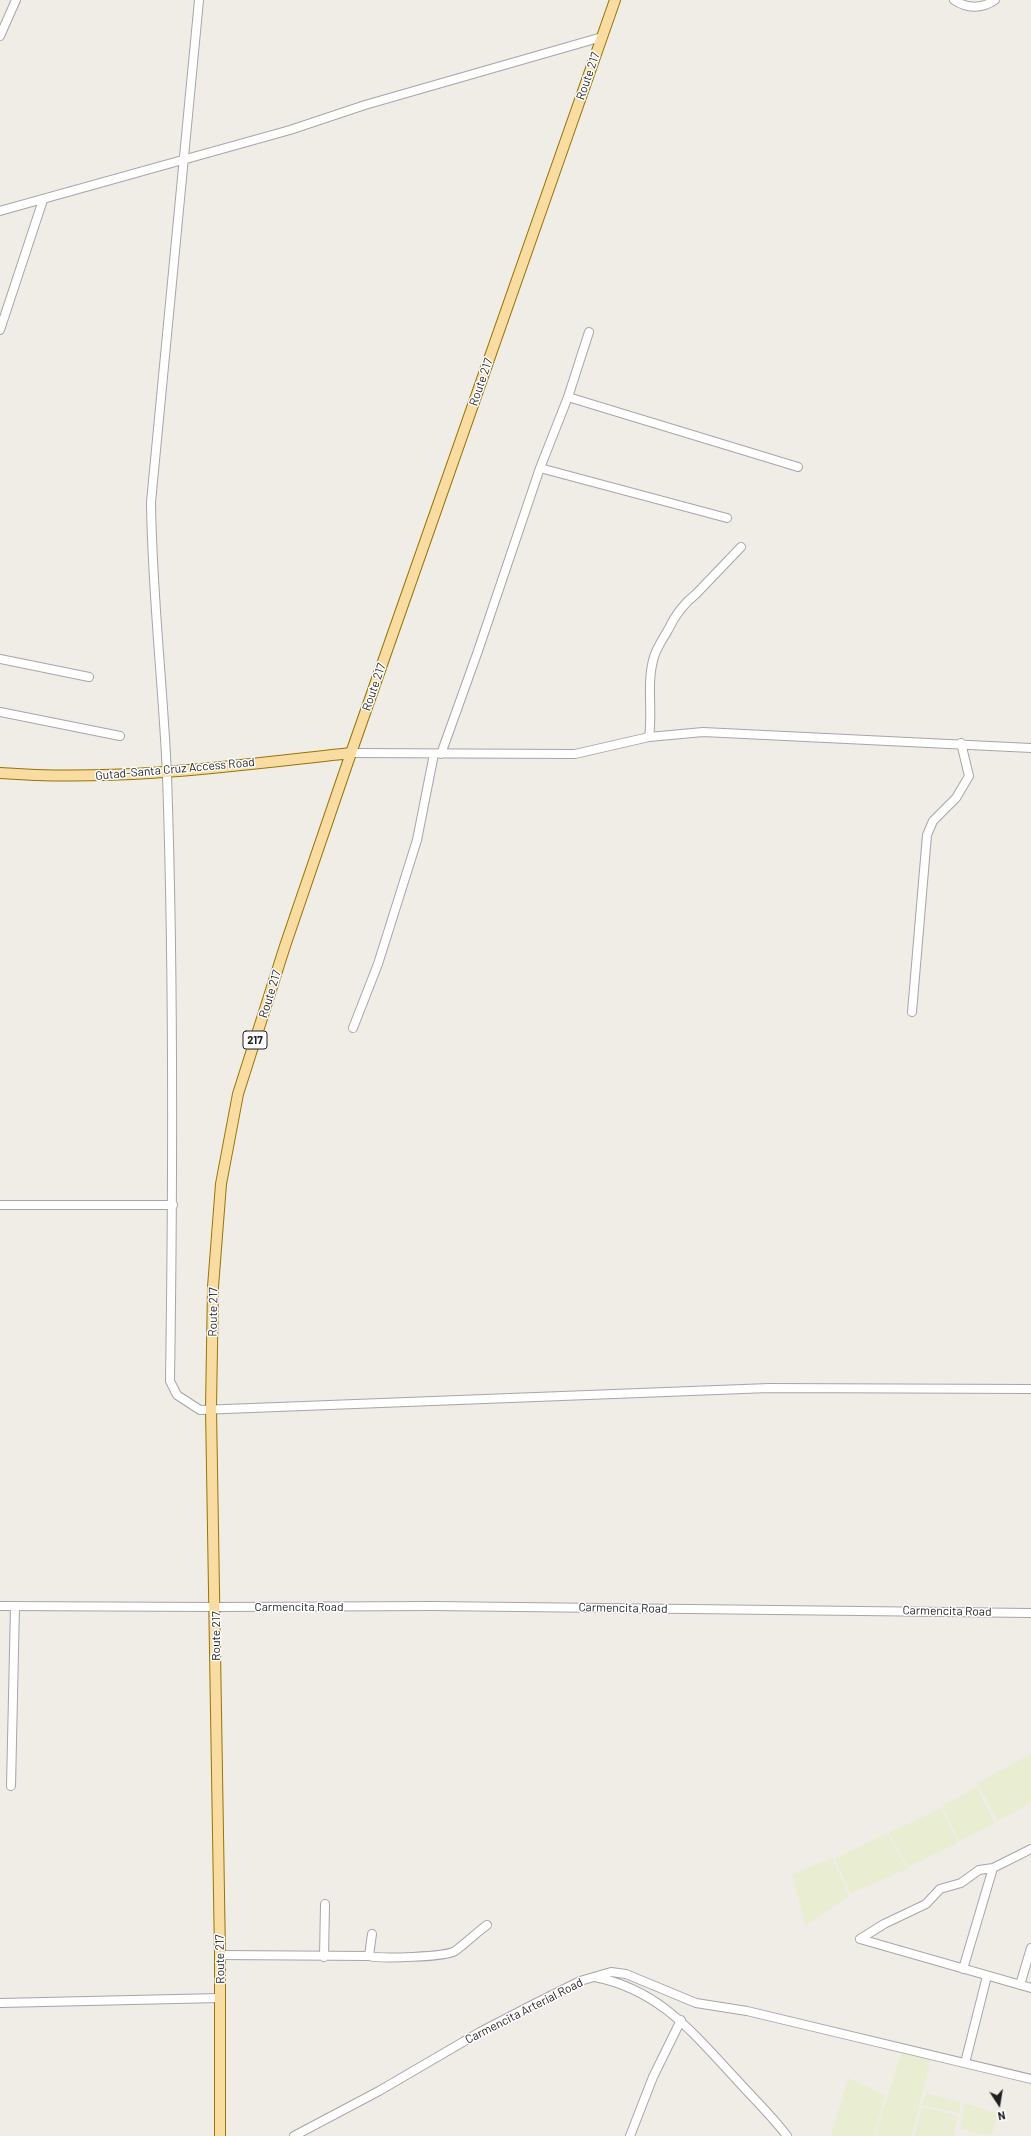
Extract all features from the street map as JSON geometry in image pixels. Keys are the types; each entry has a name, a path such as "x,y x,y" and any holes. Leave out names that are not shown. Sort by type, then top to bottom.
{"main road":[{"name":"Route 217","path":"220,2136 220,1955 212,1408 213,1287 221,1184 238,1094 285,946 351,753 615,0"},
{"name":"Gutad-Santa Cruz Access Road","path":"0,773 49,776 102,776 167,773 351,753"}],"street":[{"path":"0,36 16,0"},
{"path":"199,0 185,160 151,502 152,555 167,773 173,989 173,1205 170,1381 177,1395 200,1410 212,1408 769,1388 1031,1390"},
{"path":"954,0 970,8 989,4 995,0"},
{"path":"0,212 185,160 602,37"},
{"path":"0,330 43,200"},
{"path":"353,1028 378,964 417,840 437,754 478,651 540,468 568,397 588,332"},
{"path":"568,397 798,466"},
{"path":"540,468 728,518"},
{"path":"649,736 651,724 650,679 654,656 660,643 684,605 741,548"},
{"path":"0,660 89,677"},
{"path":"0,712 120,736"},
{"path":"351,753 575,754 649,736 703,732 961,743 1031,748"},
{"path":"912,1012 927,835 933,821 956,798 969,776 961,743"},
{"path":"0,1205 173,1205"},
{"name":"Carmencita Road","path":"0,1606 448,1606 1031,1613"},
{"path":"11,1786 15,1606"},
{"path":"1031,1849 993,1868 979,1870 961,1883 940,1889 926,1904 884,1924 860,1939 1031,1988"},
{"path":"963,1969 993,1868"},
{"path":"324,1957 325,1904"},
{"path":"220,1955 324,1957 369,1956 378,1958 410,1955 430,1956 454,1951 487,1925"},
{"path":"369,1956 372,1934"},
{"path":"1020,1985 1031,1948"},
{"path":"592,1977 611,1972 626,1974 696,2004 747,2011 1031,2079"},
{"path":"966,2063 987,1976"},
{"name":"Carmencita Arterial Road","path":"294,2136 379,2091 480,2032 592,1977 627,1986 644,1995 681,2020 787,2136"},
{"path":"0,2003 220,1998"},
{"path":"630,2136 653,2077 681,2020"}],"green space":[{"path":"1031,1754 1031,1803 998,1821 977,1783"},
{"path":"977,1787 995,1823 959,1841 942,1806"},
{"path":"941,1808 958,1843 908,1867 889,1833"},
{"path":"887,1833 907,1869 850,1893 835,1859"},
{"path":"832,1858 849,1896 805,1926 792,1874"},
{"path":"903,2048 931,2058 912,2136 875,2136"},
{"path":"848,2078 885,2095 874,2136 831,2136"},
{"path":"926,2093 961,2102 959,2113 922,2105"},
{"path":"964,2103 997,2113 992,2136 960,2129"},
{"path":"922,2107 958,2116 953,2136 914,2136"}]}
